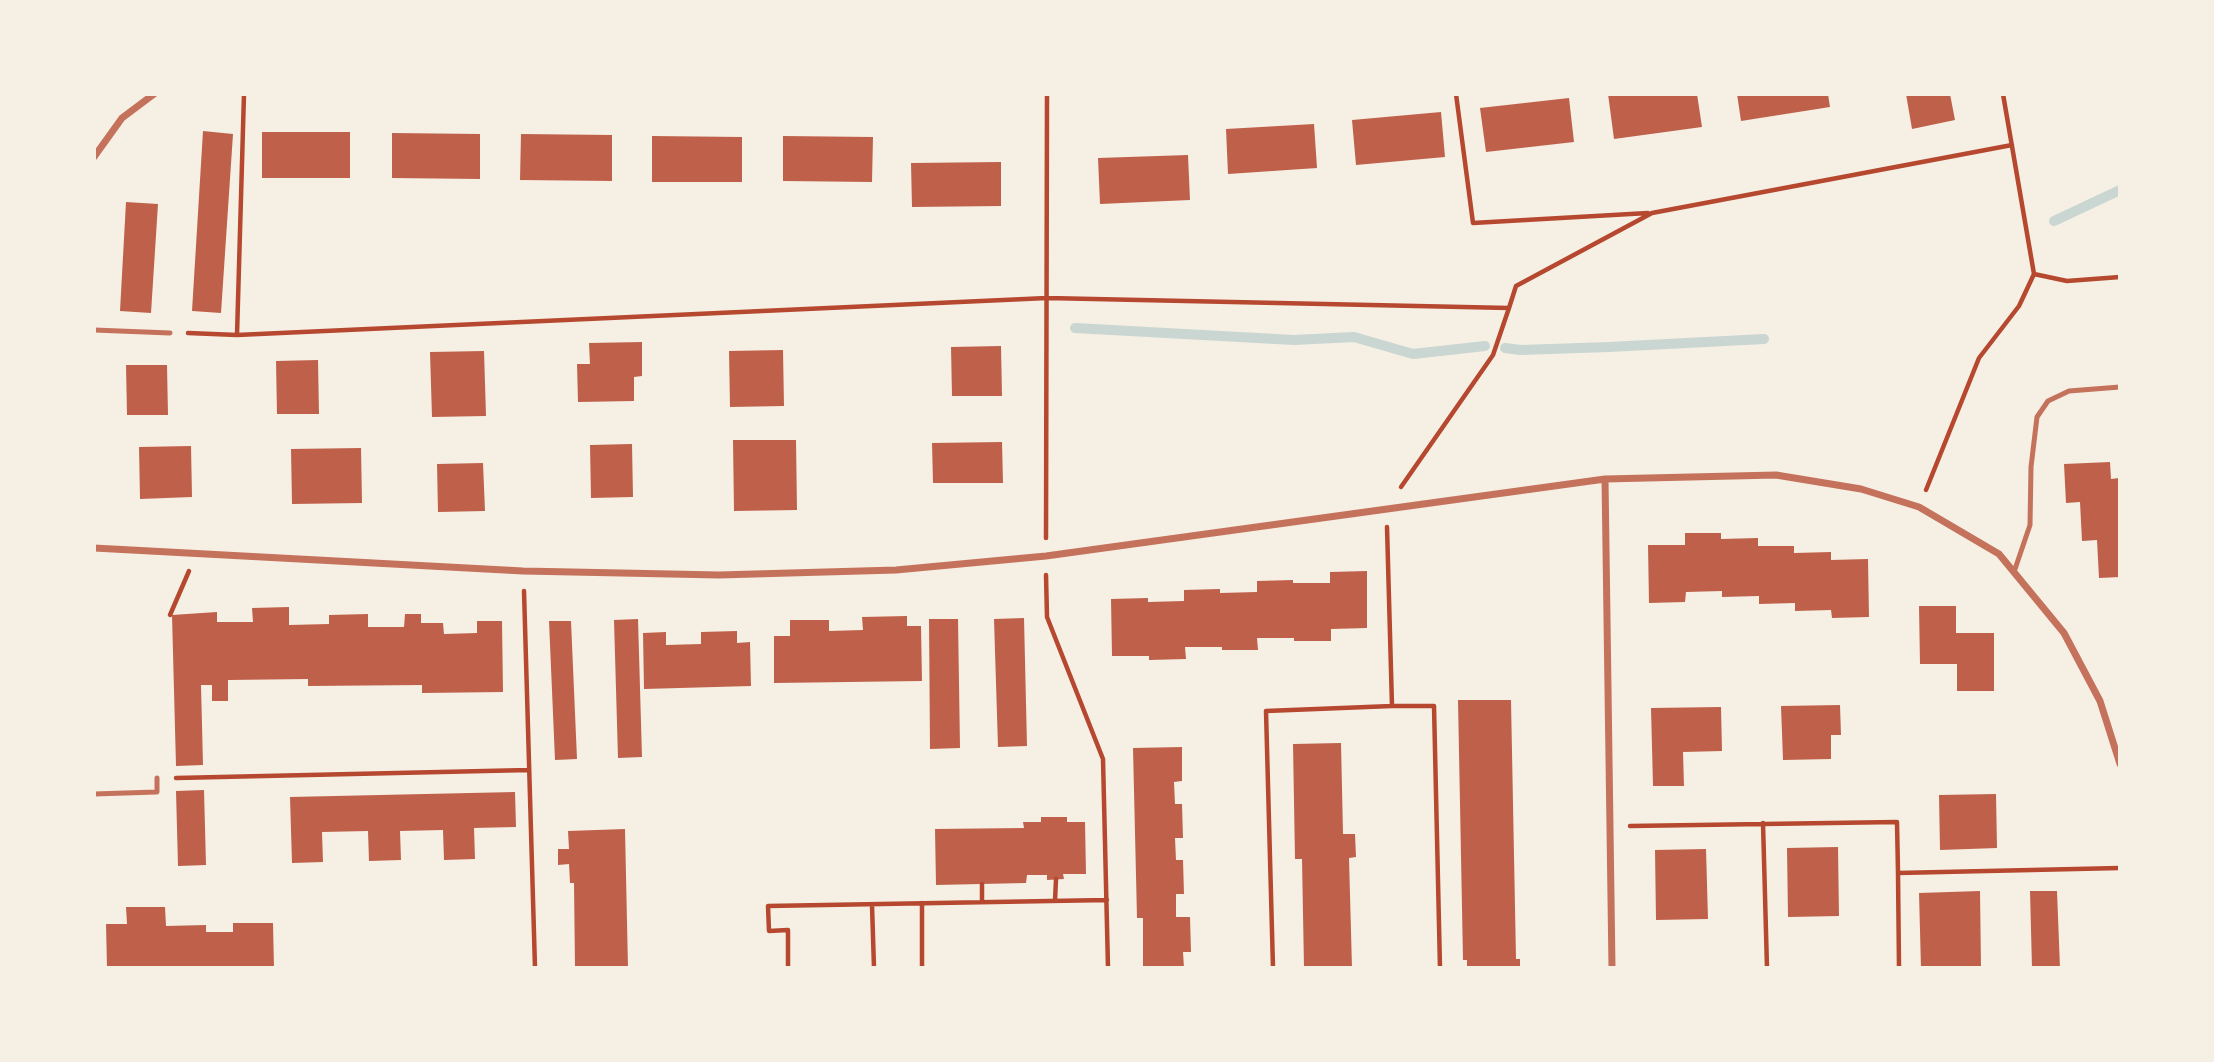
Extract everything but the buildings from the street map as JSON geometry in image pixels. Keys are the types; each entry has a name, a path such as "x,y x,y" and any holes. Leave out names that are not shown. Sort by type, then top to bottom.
{"street":[{"path":"94,157 122,118 155,94"},
{"path":"94,548 523,570 719,575 896,570 1046,556 1605,479 1776,475 1861,489 1919,507 1999,554 2064,633 2100,702 2119,764"},
{"path":"1605,479 1612,968"}],"lane":[{"path":"94,330 170,332"},
{"path":"2014,572 2029,524 2031,467 2037,417 2048,401 2069,391 2119,387"},
{"path":"94,794 157,792 158,778"}],"path":[{"path":"237,335 244,94"},
{"path":"1047,94 1047,617 1103,759 1108,968"},
{"path":"1456,94 1473,223 1652,213 2012,145"},
{"path":"1919,507 1979,358 2019,306 2035,274 2003,94"},
{"path":"1392,706 1387,508 1493,355 1516,286 1652,213"},
{"path":"2035,274 2067,281 2119,277"},
{"path":"170,332 237,335 1047,298 1509,308"},
{"path":"170,615 197,554"},
{"path":"523,570 535,968"},
{"path":"1273,968 1266,711 1392,706 1434,706 1440,968"},
{"path":"158,778 529,770"},
{"path":"1610,826 1896,822 1899,968"},
{"path":"1763,823 1767,968"},
{"path":"1898,873 2119,868"},
{"path":"1055,901 1056,880"},
{"path":"982,884 982,902"},
{"path":"788,968 788,930 769,931 768,906 1107,900"},
{"path":"922,903 922,968"},
{"path":"872,905 874,968"}],"waterway":[{"path":"2054,221 2120,190"},
{"path":"1075,328 1294,340 1354,337 1413,354 1485,346"},
{"path":"1505,348 1521,350 1609,347 1764,339"}]}
